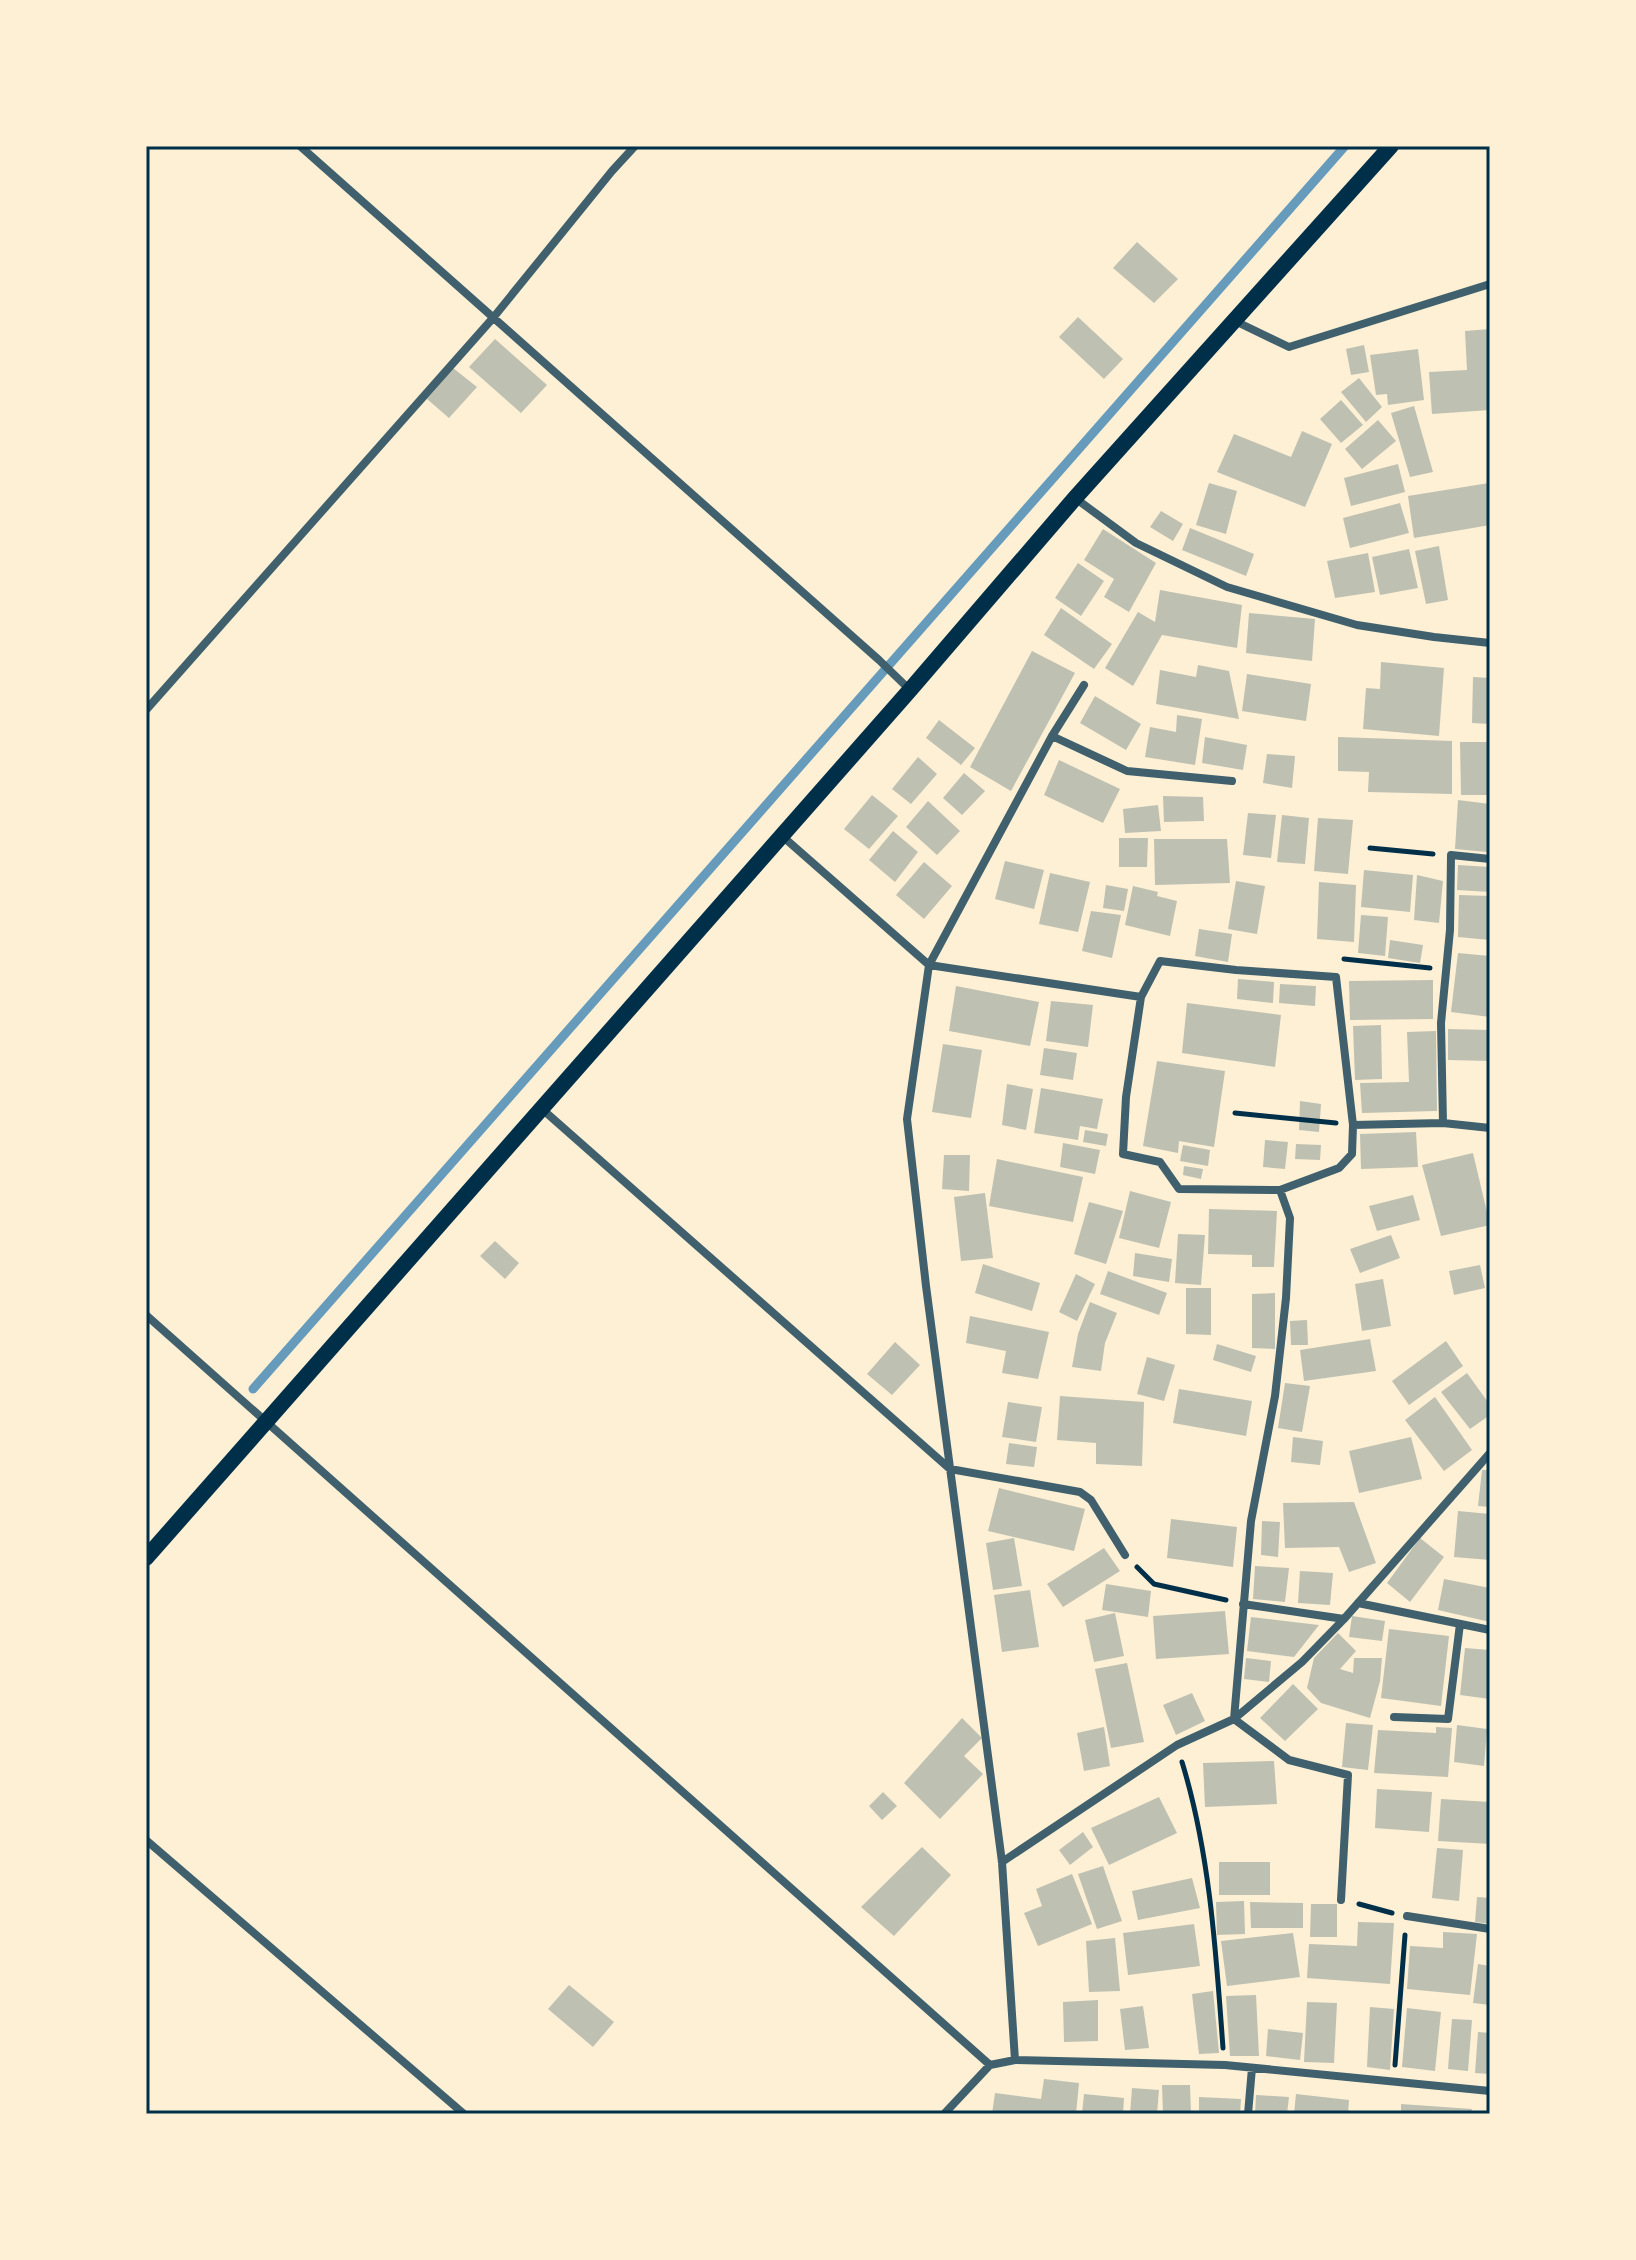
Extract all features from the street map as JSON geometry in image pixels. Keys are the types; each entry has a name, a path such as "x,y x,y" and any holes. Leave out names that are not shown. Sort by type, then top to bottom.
{"main road":[{"path":"146,1558 781,835 905,686 1391,146"}],"street":[{"path":"300,146 905,686"},
{"path":"146,710 493,318 635,146"},
{"path":"1233,320 1289,347 1490,284"},
{"path":"1075,498 1136,543 1227,587 1357,625 1490,643"},
{"path":"1015,2060 1002,1862 907,1119 929,965 1052,736 1084,685"},
{"path":"1052,736 1127,771 1232,781"},
{"path":"781,835 929,965 1141,997"},
{"path":"1443,1123 1441,1023 1450,930 1451,855 1490,859"},
{"path":"1160,961 1336,977 1353,1125 1352,1154 1339,1168 1280,1190 1179,1189 1160,1162 1123,1154 1126,1097 1141,997 1160,961"},
{"path":"542,1109 950,1469 1080,1492 1091,1500 1125,1555"},
{"path":"1353,1125 1443,1123 1490,1128"},
{"path":"1234,1719 1251,1521 1275,1396 1286,1298 1290,1218 1280,1190"},
{"path":"146,1315 990,2065"},
{"path":"1002,1862 1177,1745 1234,1719 1302,1662 1344,1619 1490,1453"},
{"path":"1358,1603 1490,1630"},
{"path":"1243,1604 1344,1619"},
{"path":"1394,1717 1448,1719 1460,1624"},
{"path":"1234,1719 1289,1760 1348,1775 1341,1900"},
{"path":"146,1840 464,2114"},
{"path":"1407,1916 1490,1929"},
{"path":"944,2114 990,2065 1015,2060 1225,2065 1490,2091"},
{"path":"1248,2114 1252,2068"}],"path":[{"path":"1370,848 1451,855"},
{"path":"1336,977 1334,958 1446,969"},
{"path":"1235,1113 1353,1125"},
{"path":"1125,1555 1154,1584 1243,1604"},
{"path":"1177,1745 1195,1803 1225,2065"},
{"path":"1341,1900 1407,1916 1394,2082"}],"building":[{"path":"1137,242 1178,279 1154,303 1113,268"},
{"path":"1078,317 1123,359 1104,379 1059,337"},
{"path":"1490,329 1490,410 1432,414 1429,372 1467,370 1465,331"},
{"path":"495,339 547,385 521,413 469,367"},
{"path":"1364,345 1369,372 1351,375 1346,349"},
{"path":"1418,349 1424,400 1388,405 1387,394 1376,395 1370,355"},
{"path":"453,368 477,387 449,418 427,399"},
{"path":"1359,378 1382,407 1366,422 1341,392"},
{"path":"1341,400 1363,425 1341,443 1320,419"},
{"path":"1414,406 1433,472 1410,477 1391,413"},
{"path":"1378,420 1396,441 1362,469 1345,449"},
{"path":"1302,431 1332,444 1305,507 1217,472 1234,434 1291,457"},
{"path":"1398,464 1405,492 1351,506 1344,478"},
{"path":"1209,483 1237,491 1226,534 1196,525"},
{"path":"1489,483 1490,525 1414,538 1408,496"},
{"path":"1400,503 1409,533 1350,548 1343,518"},
{"path":"1161,511 1183,524 1173,541 1150,527"},
{"path":"1190,528 1254,554 1246,576 1182,550"},
{"path":"1103,529 1156,563 1129,612 1104,597 1114,579 1084,560"},
{"path":"1439,546 1448,600 1426,604 1415,551"},
{"path":"1409,549 1418,588 1380,595 1372,557"},
{"path":"1368,553 1375,592 1335,598 1327,561"},
{"path":"1078,563 1104,581 1081,616 1055,598"},
{"path":"1160,590 1242,605 1237,648 1162,635 1133,686 1105,668 1138,612 1155,622"},
{"path":"1061,608 1112,644 1094,669 1044,635"},
{"path":"1249,613 1315,619 1312,661 1246,653"},
{"path":"1032,651 1075,673 1011,791 970,767"},
{"path":"1381,662 1444,668 1439,736 1363,729 1366,688 1380,689"},
{"path":"1198,665 1229,671 1239,719 1156,704 1160,670 1196,677"},
{"path":"1247,674 1311,684 1306,721 1242,711"},
{"path":"1473,677 1490,678 1490,724 1472,723"},
{"path":"1095,696 1141,724 1126,750 1080,723"},
{"path":"1177,715 1202,719 1195,765 1145,757 1150,727 1176,732"},
{"path":"939,720 975,748 961,765 926,738"},
{"path":"1205,737 1247,745 1243,770 1202,763"},
{"path":"1338,737 1452,741 1452,794 1368,792 1369,772 1338,771"},
{"path":"1460,742 1490,742 1490,795 1461,795"},
{"path":"1267,754 1295,756 1292,788 1263,783"},
{"path":"918,757 937,774 911,804 892,789"},
{"path":"1059,760 1120,789 1103,823 1044,795"},
{"path":"964,773 985,791 962,815 943,798"},
{"path":"872,795 898,816 869,849 844,829"},
{"path":"1163,796 1203,797 1204,821 1164,822"},
{"path":"1458,800 1490,804 1487,852 1455,849"},
{"path":"928,801 960,831 937,855 906,827"},
{"path":"1158,805 1161,831 1125,833 1123,809"},
{"path":"1248,813 1276,815 1271,858 1243,855"},
{"path":"1282,815 1309,818 1305,864 1277,862"},
{"path":"1318,818 1353,820 1348,874 1314,871"},
{"path":"893,831 918,852 895,882 869,860"},
{"path":"1119,838 1148,838 1147,867 1119,867"},
{"path":"1154,839 1227,839 1230,883 1155,885"},
{"path":"1005,861 1044,870 1034,909 995,899"},
{"path":"924,862 952,886 924,919 896,895"},
{"path":"1458,865 1490,867 1490,892 1457,890"},
{"path":"1364,870 1413,875 1410,912 1361,907"},
{"path":"1050,873 1090,882 1078,932 1039,924"},
{"path":"1417,875 1443,881 1439,923 1414,920"},
{"path":"1236,881 1265,886 1257,934 1228,929"},
{"path":"1319,882 1356,885 1354,942 1317,939"},
{"path":"1106,885 1128,889 1124,911 1103,908"},
{"path":"1133,886 1177,901 1170,936 1125,925"},
{"path":"1459,895 1490,896 1490,940 1458,937"},
{"path":"1091,911 1121,915 1112,958 1082,951"},
{"path":"1361,915 1388,917 1385,956 1358,953"},
{"path":"1199,929 1232,934 1228,962 1195,956"},
{"path":"1390,940 1423,945 1420,963 1388,958"},
{"path":"1458,953 1490,956 1490,1017 1451,1012"},
{"path":"1238,979 1274,982 1273,1003 1237,999"},
{"path":"1433,980 1433,1019 1350,1020 1349,981"},
{"path":"1280,984 1316,986 1315,1006 1279,1003"},
{"path":"956,986 1039,1002 1030,1046 949,1031"},
{"path":"1051,1001 1093,1005 1088,1047 1046,1041"},
{"path":"1187,1003 1281,1015 1275,1067 1182,1053"},
{"path":"1381,1025 1382,1079 1355,1080 1353,1026"},
{"path":"1448,1029 1490,1030 1490,1061 1448,1060"},
{"path":"1436,1031 1437,1111 1362,1113 1360,1083 1409,1082 1407,1032"},
{"path":"943,1044 982,1050 971,1118 932,1112"},
{"path":"1044,1048 1077,1053 1073,1080 1040,1075"},
{"path":"1157,1061 1225,1071 1214,1147 1179,1141 1178,1153 1143,1146"},
{"path":"1007,1084 1033,1089 1026,1130 1002,1125"},
{"path":"1041,1088 1103,1099 1097,1129 1080,1126 1078,1140 1034,1133"},
{"path":"1300,1101 1321,1104 1319,1132 1299,1130"},
{"path":"1085,1130 1108,1134 1106,1146 1083,1142"},
{"path":"1416,1132 1418,1167 1361,1169 1360,1134"},
{"path":"1265,1140 1288,1142 1285,1169 1263,1167"},
{"path":"1063,1143 1100,1150 1095,1174 1060,1167"},
{"path":"1296,1144 1321,1145 1320,1160 1295,1159"},
{"path":"1183,1145 1210,1150 1208,1166 1180,1161"},
{"path":"1473,1153 1490,1225 1441,1236 1422,1165"},
{"path":"944,1155 970,1155 969,1191 942,1189"},
{"path":"997,1159 1083,1177 1073,1222 989,1206"},
{"path":"1184,1166 1203,1169 1201,1179 1183,1175"},
{"path":"1130,1191 1171,1202 1159,1248 1119,1238"},
{"path":"985,1193 993,1258 961,1261 954,1197"},
{"path":"1413,1195 1420,1220 1377,1231 1369,1206"},
{"path":"1089,1202 1123,1211 1106,1264 1074,1254"},
{"path":"1209,1209 1277,1211 1274,1267 1252,1267 1252,1255 1208,1254"},
{"path":"1178,1234 1205,1235 1201,1285 1175,1283"},
{"path":"1391,1235 1400,1258 1360,1273 1350,1249"},
{"path":"495,1241 519,1263 505,1279 480,1256"},
{"path":"1135,1253 1172,1259 1169,1282 1133,1276"},
{"path":"983,1264 1040,1283 1032,1311 975,1293"},
{"path":"1480,1265 1485,1288 1454,1295 1449,1271"},
{"path":"1108,1271 1167,1293 1159,1315 1100,1294"},
{"path":"1076,1274 1095,1284 1077,1321 1059,1312"},
{"path":"1383,1279 1391,1326 1362,1331 1355,1284"},
{"path":"1186,1288 1211,1288 1211,1335 1186,1334"},
{"path":"1275,1293 1275,1349 1252,1348 1252,1294"},
{"path":"1090,1302 1117,1313 1105,1343 1101,1371 1072,1367 1078,1334"},
{"path":"970,1316 1049,1332 1038,1379 1002,1373 1006,1351 966,1343"},
{"path":"1307,1320 1308,1345 1291,1345 1290,1321"},
{"path":"1370,1339 1376,1371 1304,1381 1300,1350"},
{"path":"1446,1341 1463,1366 1409,1405 1392,1381"},
{"path":"895,1342 920,1365 892,1395 867,1374"},
{"path":"1217,1344 1256,1356 1251,1372 1213,1360"},
{"path":"1147,1357 1175,1365 1164,1401 1137,1394"},
{"path":"1467,1373 1490,1405 1490,1415 1470,1429 1441,1392"},
{"path":"1285,1383 1310,1386 1302,1432 1278,1428"},
{"path":"1179,1389 1252,1401 1246,1436 1173,1423"},
{"path":"1060,1396 1144,1402 1142,1466 1096,1464 1096,1443 1057,1440"},
{"path":"1435,1397 1472,1450 1444,1471 1405,1420"},
{"path":"1008,1402 1042,1407 1036,1442 1002,1437"},
{"path":"1293,1437 1323,1441 1320,1465 1291,1462"},
{"path":"1411,1437 1422,1479 1359,1493 1349,1451"},
{"path":"1009,1443 1037,1447 1034,1467 1006,1464"},
{"path":"1482,1470 1490,1470 1490,1507 1478,1506"},
{"path":"999,1488 1085,1509 1074,1551 988,1531"},
{"path":"1354,1502 1376,1563 1349,1572 1339,1547 1285,1548 1283,1503"},
{"path":"1458,1511 1490,1514 1490,1560 1454,1557"},
{"path":"1171,1519 1237,1527 1233,1567 1167,1558"},
{"path":"1262,1521 1280,1522 1278,1557 1261,1555"},
{"path":"1014,1538 1022,1586 993,1590 986,1543"},
{"path":"1420,1538 1444,1557 1410,1602 1387,1583"},
{"path":"1104,1548 1120,1571 1063,1607 1047,1584"},
{"path":"1255,1566 1289,1568 1285,1602 1253,1599"},
{"path":"1300,1571 1333,1573 1330,1605 1298,1603"},
{"path":"1444,1579 1490,1588 1490,1622 1438,1610"},
{"path":"1106,1584 1151,1591 1148,1617 1102,1610"},
{"path":"1030,1590 1039,1647 1002,1652 994,1595"},
{"path":"1225,1611 1229,1654 1156,1659 1153,1616"},
{"path":"1115,1613 1124,1656 1094,1662 1085,1620"},
{"path":"1352,1616 1385,1621 1382,1641 1349,1637"},
{"path":"1251,1617 1319,1625 1294,1657 1247,1651"},
{"path":"1389,1629 1449,1636 1441,1706 1381,1698"},
{"path":"1338,1633 1356,1651 1340,1669 1353,1673 1354,1658 1382,1658 1380,1681 1370,1718 1321,1703 1307,1688 1314,1658"},
{"path":"1465,1648 1490,1650 1490,1699 1460,1695"},
{"path":"1246,1658 1271,1661 1269,1682 1244,1679"},
{"path":"1127,1663 1144,1742 1111,1748 1095,1669"},
{"path":"1293,1684 1318,1709 1285,1741 1260,1718"},
{"path":"1192,1693 1205,1721 1176,1735 1163,1705"},
{"path":"962,1718 982,1738 964,1756 983,1774 940,1819 904,1783"},
{"path":"1346,1723 1373,1725 1368,1770 1342,1767"},
{"path":"1457,1725 1487,1729 1484,1766 1454,1762"},
{"path":"1104,1727 1110,1766 1084,1771 1077,1733"},
{"path":"1436,1727 1452,1728 1448,1777 1374,1773 1378,1730 1436,1733"},
{"path":"1274,1761 1277,1804 1205,1807 1203,1763"},
{"path":"1377,1789 1432,1792 1429,1832 1375,1828"},
{"path":"883,1792 897,1806 882,1820 869,1806"},
{"path":"1159,1797 1177,1833 1109,1865 1091,1828"},
{"path":"1441,1799 1490,1802 1490,1844 1438,1841"},
{"path":"1083,1832 1093,1847 1070,1865 1059,1850"},
{"path":"922,1847 951,1875 894,1936 861,1907"},
{"path":"1437,1848 1463,1850 1459,1901 1432,1898"},
{"path":"1219,1862 1270,1862 1270,1895 1219,1895"},
{"path":"1103,1866 1122,1921 1097,1929 1078,1874"},
{"path":"1072,1874 1092,1924 1038,1946 1024,1913 1042,1906 1036,1889"},
{"path":"1192,1878 1200,1908 1138,1920 1132,1891"},
{"path":"1477,1897 1490,1898 1490,1924 1475,1922"},
{"path":"1244,1901 1245,1934 1217,1935 1216,1902"},
{"path":"1250,1902 1303,1903 1303,1928 1251,1928"},
{"path":"1311,1904 1337,1904 1337,1937 1310,1937"},
{"path":"1358,1922 1394,1923 1390,1984 1307,1978 1309,1944 1357,1946"},
{"path":"1194,1924 1200,1966 1128,1975 1123,1933"},
{"path":"1443,1932 1477,1934 1470,1995 1407,1989 1410,1946 1443,1948"},
{"path":"1293,1933 1300,1977 1227,1986 1221,1941"},
{"path":"1115,1938 1120,1991 1089,1992 1086,1941"},
{"path":"1478,1964 1490,1966 1490,2005 1473,2003"},
{"path":"569,1985 614,2022 593,2047 548,2009"},
{"path":"1213,1991 1219,2053 1199,2054 1192,1994"},
{"path":"1256,1995 1259,2056 1230,2056 1226,1996"},
{"path":"1098,2000 1098,2041 1064,2042 1063,2002"},
{"path":"1307,2002 1337,2003 1334,2063 1304,2062"},
{"path":"1143,2006 1149,2048 1125,2050 1120,2009"},
{"path":"1370,2007 1394,2009 1390,2070 1367,2067"},
{"path":"1407,2008 1441,2012 1435,2071 1402,2067"},
{"path":"1452,2019 1472,2020 1468,2071 1448,2069"},
{"path":"1268,2029 1303,2033 1300,2060 1266,2056"},
{"path":"1478,2032 1490,2033 1490,2074 1475,2073"},
{"path":"1044,2079 1079,2083 1076,2114 992,2114 995,2093 1041,2099"},
{"path":"1162,2085 1190,2085 1191,2114 1163,2114"},
{"path":"1132,2088 1159,2090 1157,2114 1130,2114"},
{"path":"1084,2094 1124,2098 1123,2114 1082,2114"},
{"path":"1296,2094 1349,2100 1348,2114 1294,2114"},
{"path":"1256,2095 1289,2097 1287,2114 1255,2114"},
{"path":"1199,2097 1241,2099 1240,2114 1199,2114"},
{"path":"1401,2104 1472,2109 1471,2114 1401,2114"}],"waterway":[{"path":"253,1389 1345,146"}]}
